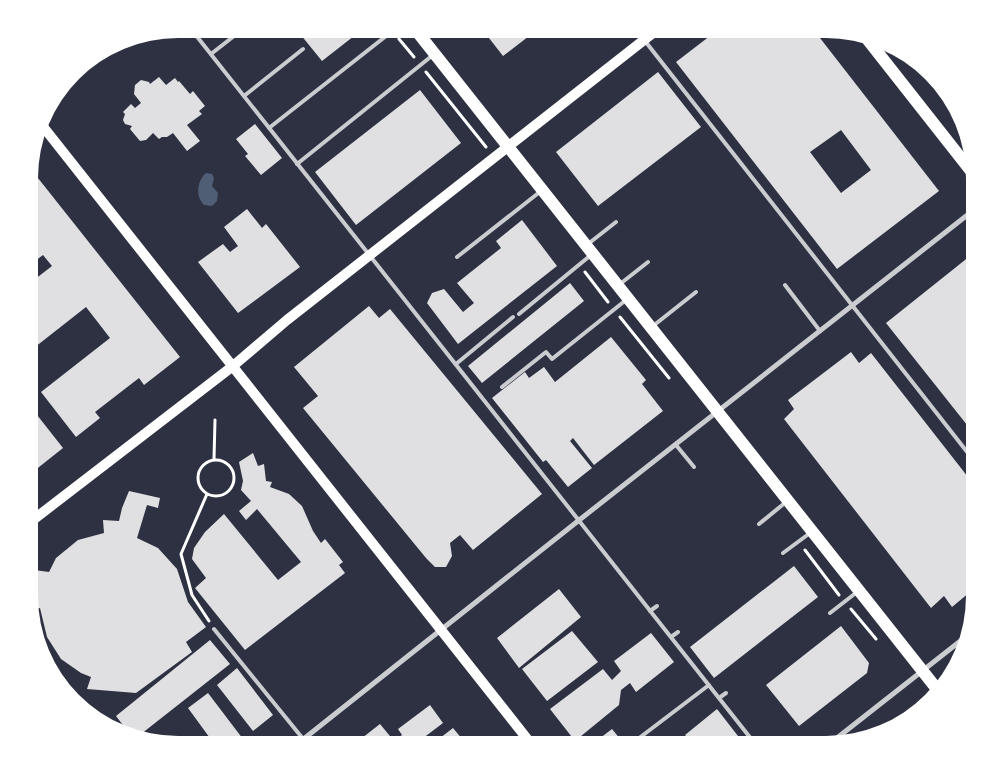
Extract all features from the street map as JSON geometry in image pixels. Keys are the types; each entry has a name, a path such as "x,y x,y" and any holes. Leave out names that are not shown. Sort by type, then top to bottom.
{"main road":[{"path":"422,38 934,686"},
{"path":"38,516 232,366 287,320 647,38"},
{"path":"872,45 965,164"},
{"path":"46,129 525,736"}],"street":[{"path":"308,736 966,216"},
{"path":"840,735 959,642"}],"lane":[{"path":"198,38 749,736"},
{"path":"211,54 232,38"},
{"path":"269,128 384,38"},
{"path":"644,40 966,451"},
{"path":"244,96 303,49"},
{"path":"298,164 435,54"},
{"path":"457,257 542,190"},
{"path":"519,314 579,265 589,250 616,222"},
{"path":"618,285 648,262"},
{"path":"785,285 820,331"},
{"path":"651,327 696,292"},
{"path":"502,387 546,352 552,359 628,298"},
{"path":"456,364 514,317"},
{"path":"676,445 694,467"},
{"path":"760,524 788,501"},
{"path":"783,553 812,532"},
{"path":"830,613 858,590"},
{"path":"650,611 657,606"},
{"path":"214,629 300,736"},
{"path":"671,637 678,632"},
{"path":"642,736 709,685"},
{"path":"719,698 726,693"}],"path":[{"path":"400,38 494,157"},
{"path":"579,265 674,384"},
{"path":"214,459 215,420"},
{"path":"214,459 224,461 233,472 234,480 232,486 224,494 218,496 206,494 201,489 197,477 202,465 214,459"},
{"path":"206,494 181,554 192,595 214,629"},
{"path":"799,542 844,602 882,646"}],"water":[{"path":"206,173 212,174 214,178 212,186 218,193 217,201 212,206 204,205 198,193 199,184"}],"building":[{"path":"303,38 351,38 322,61"},
{"path":"489,38 526,38 503,56"},
{"path":"707,38 820,38 939,191 837,269 676,62","holes":["841,130 871,170 841,193 810,152"]},
{"path":"658,72 701,127 598,206 556,152"},
{"path":"159,77 166,85 175,78 190,94 193,91 205,106 199,111 202,114 187,125 200,141 187,151 173,133 159,139 153,133 146,140 140,141 130,129 132,126 125,124 123,120 125,114 123,112 131,104 135,108 141,103 134,94 135,85 141,80 150,84"},
{"path":"420,90 461,143 356,225 315,172"},
{"path":"255,124 282,158 261,175 245,156 248,154 236,139"},
{"path":"38,178 180,357 144,385 139,378 95,412 100,418 76,437 41,392 110,338 86,307 38,345 38,277 52,266 43,255 38,259"},
{"path":"247,209 262,228 266,224 300,267 238,313 198,262 223,244 230,252 238,246 224,227"},
{"path":"522,220 557,266 458,344 427,303 432,293 444,289 463,312 474,303 457,283 501,248 496,241"},
{"path":"966,259 966,424 886,323"},
{"path":"570,283 584,301 482,383 468,366"},
{"path":"369,306 379,318 390,309 542,494 473,550 460,535 450,543 452,556 446,567 435,567 426,558 303,408 318,396 294,367"},
{"path":"611,337 646,380 642,384 663,411 594,465 573,438 570,441 592,468 568,487 546,460 543,462 492,398 525,372 529,378 544,367 555,382"},
{"path":"851,352 859,363 871,353 966,474 966,595 952,607 944,596 931,608 784,419 794,409 788,400"},
{"path":"38,416 63,448 38,468"},
{"path":"253,453 258,466 264,464 266,481 272,482 270,487 289,494 302,506 313,531 321,543 325,539 343,562 339,565 345,573 245,650 195,588 206,578 192,559 194,548 205,532 224,514 278,580 301,562 257,509 246,520 239,511 251,501 241,490 243,481 239,462"},
{"path":"129,491 160,498 158,508 147,505 137,538 158,548 177,569 188,602 206,627 186,642 192,652 136,693 87,689 91,677 81,673 61,659 47,637 38,606 38,571 49,572 56,558 78,540 104,533 103,520 119,521"},
{"path":"794,566 818,597 714,678 690,647"},
{"path":"559,589 581,617 519,668 497,638"},
{"path":"841,626 869,663 867,673 799,726 766,685"},
{"path":"572,631 598,662 547,701 522,669"},
{"path":"651,633 674,662 636,692 630,683 621,690 619,705 581,736 571,736 550,709 603,669 612,680 621,671 614,661"},
{"path":"210,640 230,664 143,732 123,726 116,716"},
{"path":"237,668 273,715 253,731 217,685"},
{"path":"208,693 241,736 208,736 188,708"},
{"path":"430,705 443,723 426,736 401,736 402,735 398,729"},
{"path":"717,709 738,736 686,736"},
{"path":"380,724 390,736 365,736"},
{"path":"453,728 460,736 443,736"},
{"path":"612,729 618,736 603,736"}]}
